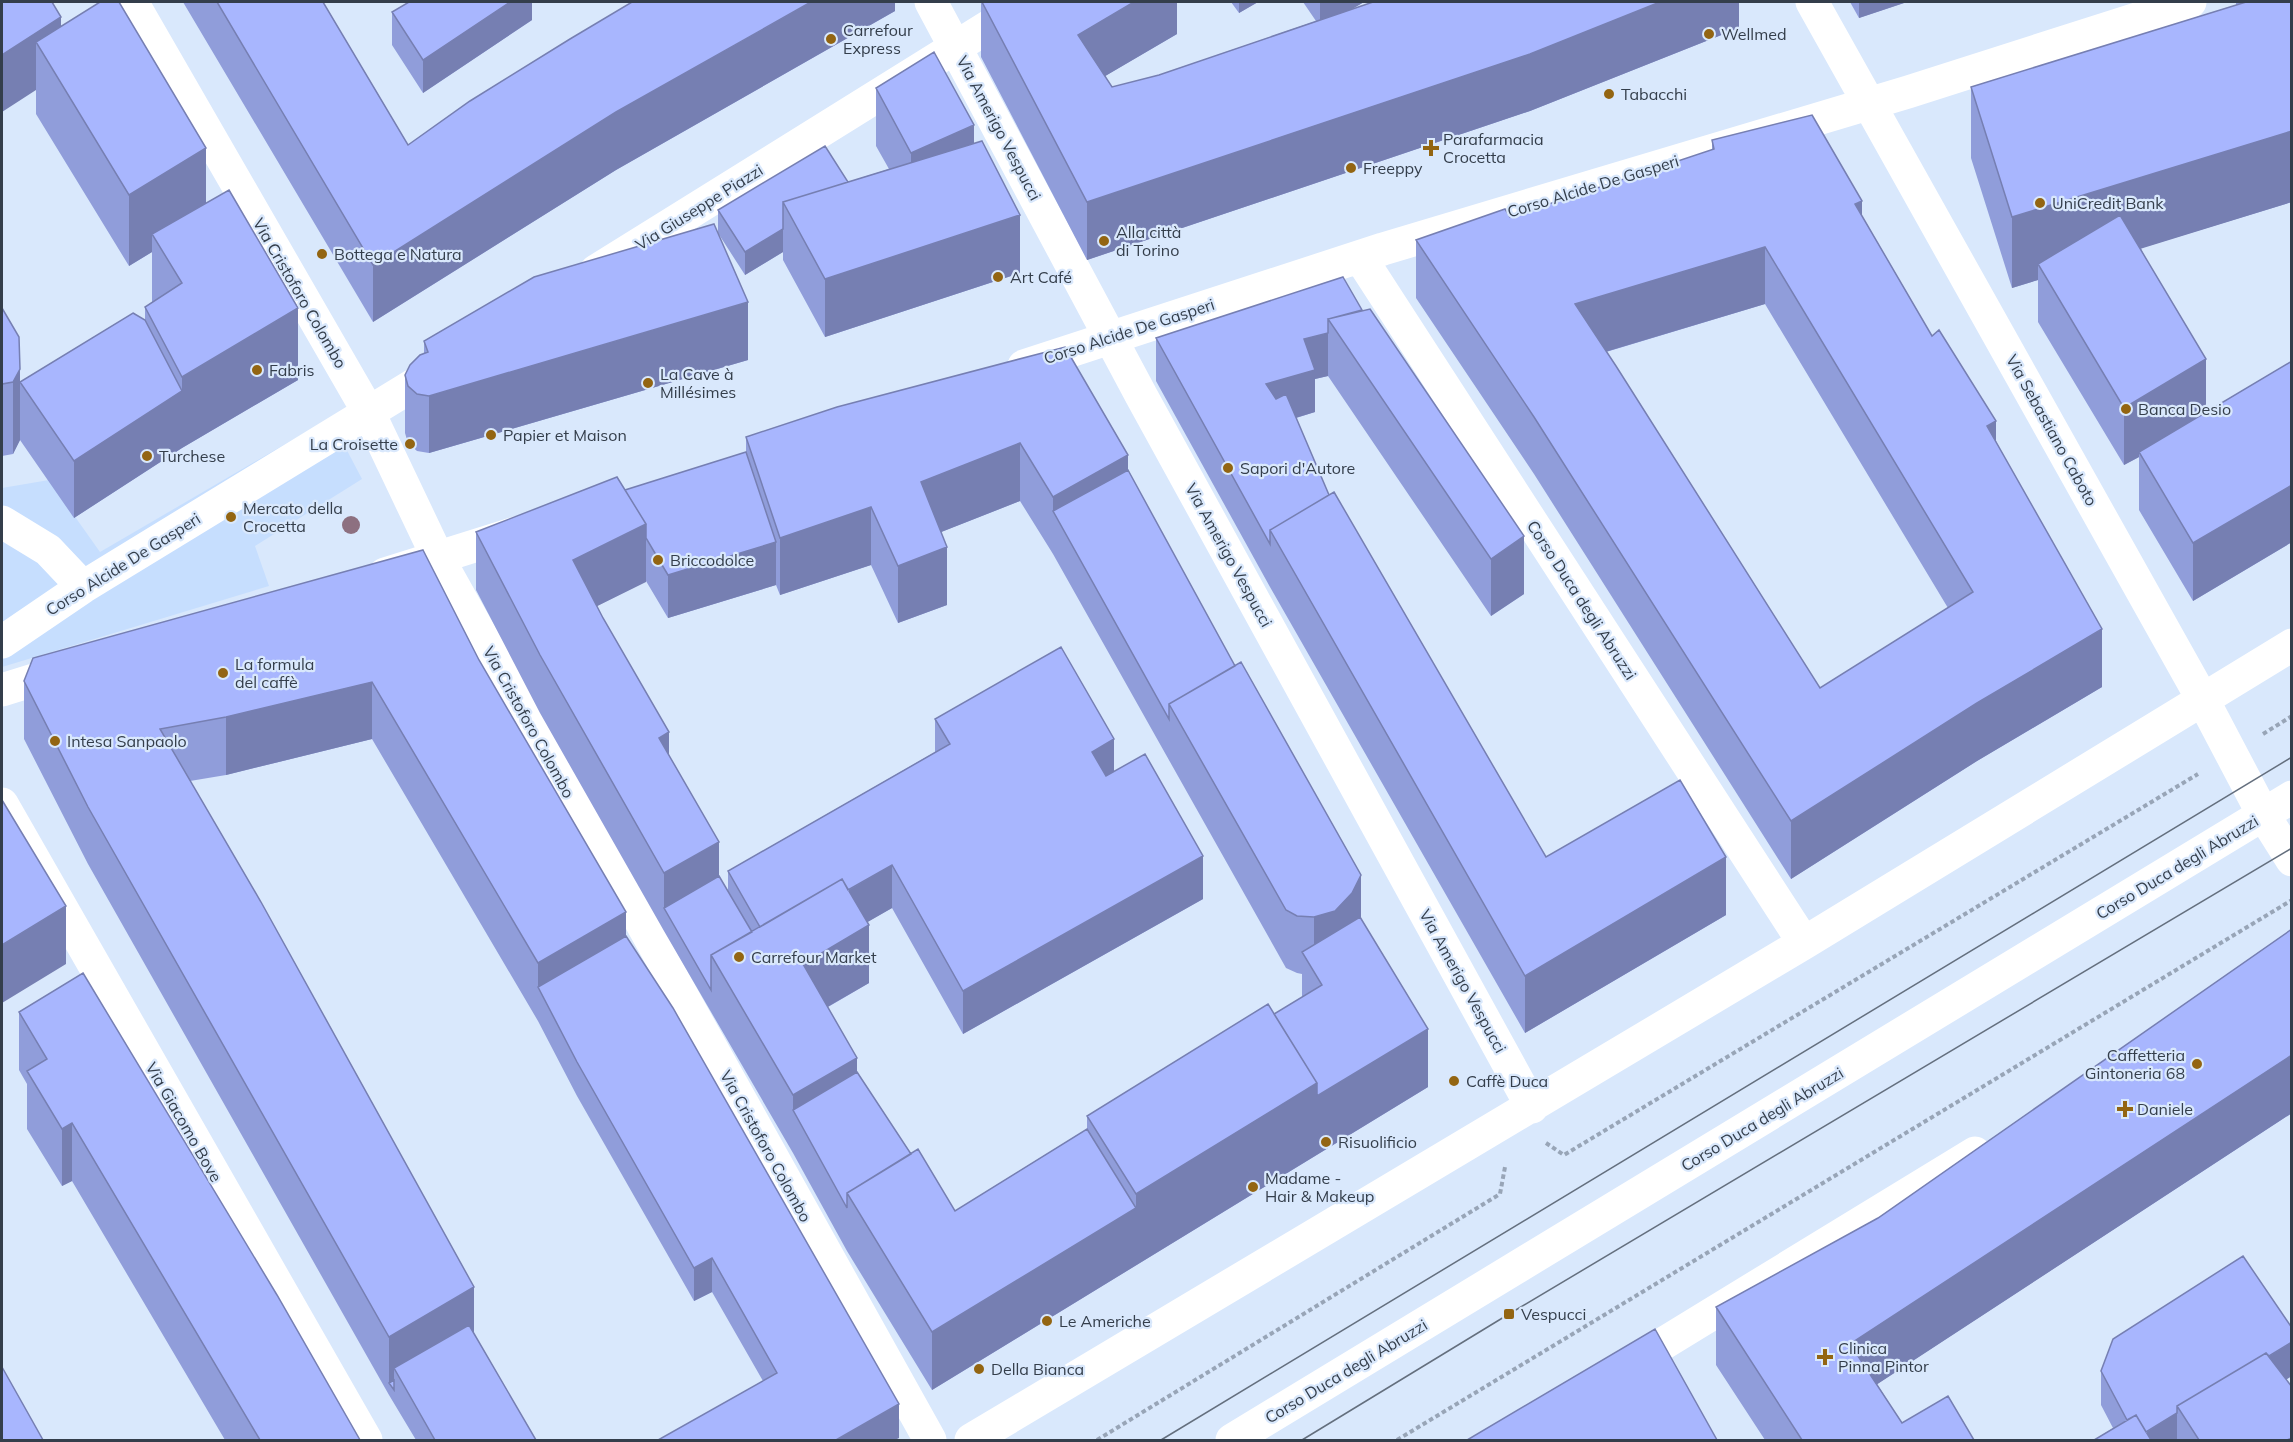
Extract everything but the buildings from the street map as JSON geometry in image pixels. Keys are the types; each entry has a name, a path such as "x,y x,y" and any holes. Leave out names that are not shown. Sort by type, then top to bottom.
{"street":[{"name":"Via Cristoforo Colombo","path":"132,2 369,413 438,558 930,1440"},
{"name":"Via Amerigo Vespucci","path":"930,2 956,46 1110,338 1532,1107"},
{"name":"Via Giuseppe Piazzi","path":"569,288 1028,2"},
{"name":"Via Sebastiano Caboto","path":"1812,2 2203,700 2263,814 2292,860"},
{"name":"Corso Alcide De Gasperi","path":"1000,374 1360,257 1869,103 2190,2"},
{"name":"Corso Duca degli Abruzzi","path":"1360,257 1804,943"},
{"path":"369,413 469,351"},
{"name":"Corso Alcide De Gasperi","path":"2,642 83,587 369,413"},
{"path":"357,583 552,521"},
{"path":"2,522 48,550 83,587"},
{"path":"971,1440 1532,1107 2292,645"},
{"path":"2,690 91,663"},
{"name":"Corso Duca degli Abruzzi","path":"1232,1440 2292,797"},
{"name":"Via Giacomo Bove","path":"2,804 366,1440"},
{"path":"1599,1382 2003,1137"},
{"path":"1659,1346 1675,1374"}],"path":[{"path":"1536,1144 1544,1142 1564,1155 2292,716"},
{"path":"1397,1440 2292,900"},
{"path":"1097,1440 1500,1194 1507,1159"}],"shaded area":[{"name":"Mercato della Crocetta","path":"330,418 362,479 255,546 269,586 2,667 2,488 49,480 100,552"}],"tram line":[{"path":"1161,1440 2292,757"},
{"path":"1302,1440 1509,1314 2292,848"}],"place":[{"name":"Wellmed","path":"1709,34"},
{"name":"Carrefour Express","path":"831,39"},
{"name":"Tabacchi","path":"1609,94"},
{"name":"Parafarmacia Crocetta","path":"1431,148"},
{"name":"Freeppy","path":"1351,168"},
{"name":"UniCredit Bank","path":"2040,203"},
{"name":"Alla città di Torino","path":"1104,241"},
{"name":"Bottega e Natura","path":"322,254"},
{"name":"Art Café","path":"998,277"},
{"name":"Fabris","path":"257,370"},
{"name":"La Cave à Millésimes","path":"648,383"},
{"name":"Banca Desio","path":"2126,409"},
{"name":"Papier et Maison","path":"491,435"},
{"name":"La Croisette","path":"410,444"},
{"name":"Turchese","path":"147,456"},
{"name":"Sapori d'Autore","path":"1228,468"},
{"name":"Mercato della Crocetta","path":"231,517"},
{"name":"Briccodolce","path":"658,560"},
{"name":"La formula del caffè","path":"223,673"},
{"name":"Intesa Sanpaolo","path":"55,741"},
{"name":"Carrefour Market","path":"739,957"},
{"name":"Caffetteria Gintoneria 68","path":"2197,1064"},
{"name":"Caffè Duca","path":"1454,1081"},
{"name":"Daniele","path":"2125,1109"},
{"name":"Risuolificio","path":"1326,1142"},
{"name":"Madame - Hair & Makeup","path":"1253,1187"},
{"name":"Vespucci","path":"1509,1314"},
{"name":"Le Americhe","path":"1047,1321"},
{"name":"Clinica Pinna Pintor","path":"1825,1357"},
{"name":"Della Bianca","path":"979,1369"}]}
